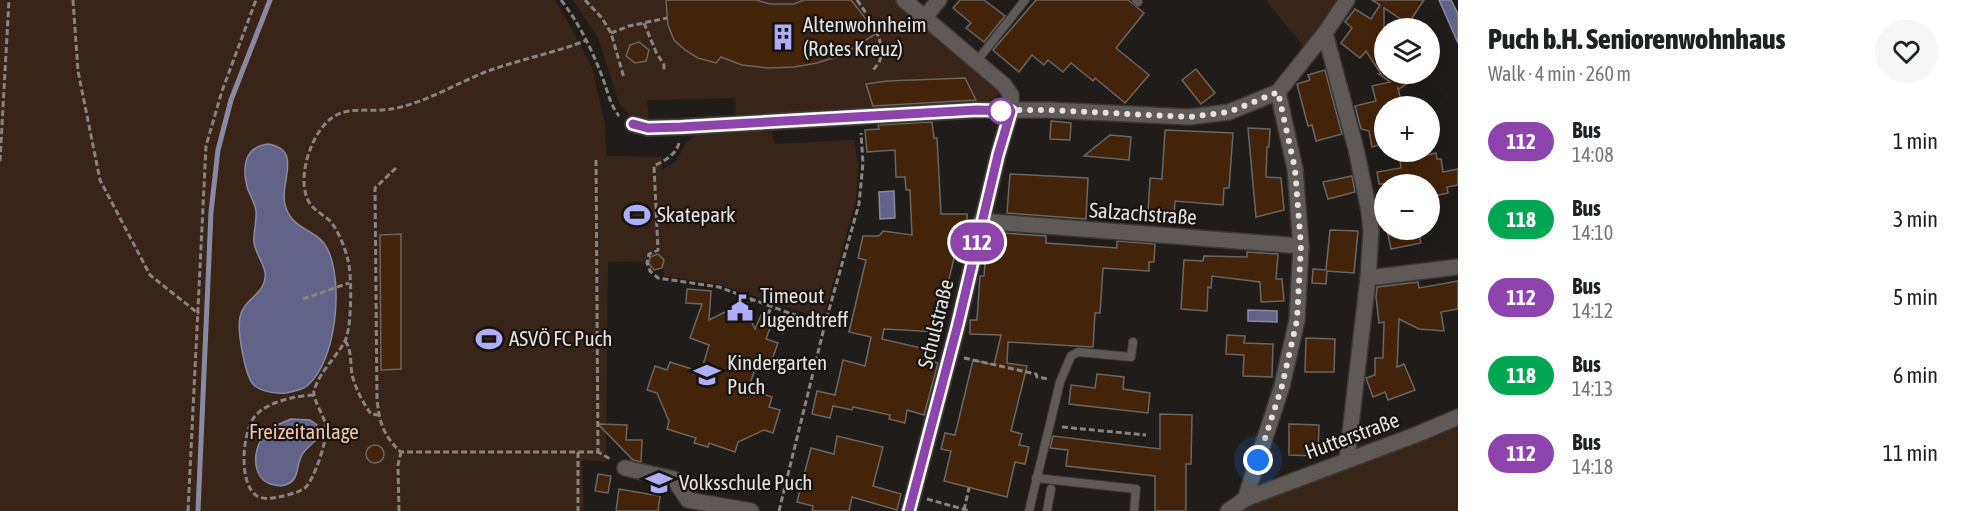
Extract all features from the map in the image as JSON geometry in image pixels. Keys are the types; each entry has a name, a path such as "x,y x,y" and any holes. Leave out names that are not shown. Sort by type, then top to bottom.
{"street":[{"path":"904,0 1004,85 1011,95 1011,111"},
{"path":"925,16 939,0"},
{"path":"633,124 648,128 681,127 977,110 1049,110 1189,117 1229,112 1278,92 1325,33 1347,0"},
{"path":"1325,33 1370,211 1368,278 1347,459"},
{"path":"1245,499 1282,386 1297,320 1301,246 1295,169 1278,92"},
{"name":"Schulstraße","path":"909,511 950,355 981,221 1011,111"},
{"name":"Salzachstraße","path":"981,221 1301,246"},
{"path":"1368,278 1458,267"},
{"name":"Hutterstraße","path":"1228,511 1245,499 1458,417"},
{"path":"625,468 674,479 688,500 751,511"}],"lane":[{"path":"976,62 1025,0"},
{"path":"1029,511 1048,426 1060,382 1071,356 1078,352 1131,357 1133,342"},
{"path":"1036,478 1136,489 1134,511"},
{"path":"1047,511 1051,489"}],"path":[{"path":"0,161 9,0"},
{"path":"72,0 78,71 100,180 150,275 199,314"},
{"path":"188,511 199,314 200,224 206,146 222,91 256,0"},
{"path":"561,0 574,16 587,40 616,112 623,120 633,124"},
{"path":"585,0 602,18 611,33 624,78"},
{"path":"857,0 873,23 880,39 881,59 872,72"},
{"path":"611,33 629,26 667,18"},
{"path":"644,23 656,52 664,64 664,70"},
{"path":"313,394 269,405 255,415 249,426 243,461 244,475 249,488 258,496 266,499 296,492 305,487 312,478 325,439 326,428 313,394 317,381 345,341 348,333 350,309 348,261 337,232 329,220 311,205 306,195 304,178 306,160 325,123 338,113 352,109 393,109 489,71 567,49 587,40"},
{"path":"779,511 804,400 859,204 863,163 861,116"},
{"path":"681,127 677,150 665,161 654,166 658,250 649,254 647,263 650,271 658,278 719,287 825,324"},
{"path":"596,160 598,452"},
{"path":"396,168 375,188 378,415 388,441 401,452 598,452 625,468"},
{"path":"303,299 349,283"},
{"path":"735,310 753,300"},
{"path":"768,315 771,307"},
{"path":"345,341 349,346 352,375 357,389 371,414 378,415"},
{"path":"813,351 818,352"},
{"path":"950,355 1035,374 1037,377 1060,382"},
{"path":"1048,426 1146,435"},
{"path":"399,511 398,465 401,452"},
{"path":"578,452 578,511"},
{"path":"964,510 969,488"},
{"path":"936,503 970,511"}],"green space":[{"name":"Freizeitanlage","path":"0,0 554,0 592,67 605,125 606,156 662,157 662,170 676,161 686,143 698,133 772,128 774,144 854,140 858,166 856,200 823,319 721,285 664,276 663,261 608,262 606,462 582,460 584,511 0,511"},
{"path":"573,0 894,0 990,80 996,87 998,95 992,103 806,112 775,117 736,118 735,98 647,100 649,122 632,118 619,103 598,38"},
{"path":"1266,0 1337,0 1304,47"},
{"path":"1458,421 1458,511 1241,511 1252,504"}],"water":[{"path":"1439,0 1451,0 1458,14 1458,43"},
{"path":"268,144 285,153 288,161 284,199 286,208 294,221 323,242 332,262 335,280 335,320 325,359 307,386 286,393 266,391 251,382 245,365 239,323 242,310 263,286 265,279 264,268 254,243 256,211 248,190 245,174 246,160 253,150"},
{"path":"894,191 895,218 880,219 879,192"},
{"path":"1248,310 1277,311 1277,322 1248,321"},
{"path":"291,419 310,420 317,425 317,439 301,456 295,478 292,481 280,486 267,483 258,472 256,465 260,442 270,430"}],"building":[{"name":"Altenwohnheim (Rotes Kreuz)","path":"666,0 756,0 770,4 794,4 804,0 851,0 877,33 842,55 817,63 768,68 742,65 721,57 716,63 698,58 674,40 668,25"},
{"path":"960,0 984,0 1005,16 984,42 966,28 971,23 953,8"},
{"path":"1036,0 1128,0 1144,13 1116,48 1149,75 1125,103 1095,78 1093,81 1071,63 1063,72 1048,60 1044,65 1032,55 1019,72 993,50"},
{"path":"1372,0 1424,0 1412,18 1399,18 1384,8 1384,18 1374,18 1374,63 1366,51 1360,58 1341,43 1352,28 1345,22 1355,9 1371,19 1380,5"},
{"path":"639,42 649,50 646,61 635,63 626,56 630,45"},
{"path":"1196,69 1215,93 1201,104 1182,80"},
{"path":"1325,70 1342,134 1316,141 1312,125 1308,126 1297,84 1310,80 1308,75"},
{"path":"965,78 976,100 873,106 866,84 887,81"},
{"path":"1407,84 1398,88 1400,96 1375,96 1372,86"},
{"path":"1374,101 1374,146 1372,147 1369,131 1361,129 1355,106"},
{"path":"1051,121 1071,123 1070,140 1050,139"},
{"path":"932,122 934,138 937,138 941,214 967,214 966,229 961,229 943,304 946,305 939,332 884,329 882,339 934,351 932,361 938,363 924,415 907,410 905,423 889,419 890,415 853,407 852,410 833,406 830,418 812,414 817,391 835,395 843,360 865,366 871,337 849,332 866,260 858,258 863,236 879,236 883,231 912,235 910,190 906,190 905,177 896,177 895,150 867,152 865,130 879,129 878,125"},
{"path":"1248,128 1270,129 1266,177 1281,178 1284,210 1256,217"},
{"path":"1165,130 1233,133 1229,188 1224,188 1223,205 1175,201 1174,216 1148,214 1150,178 1162,179"},
{"path":"1110,135 1131,137 1129,160 1084,156"},
{"path":"1441,159 1443,172 1458,169 1458,185 1447,187 1448,193 1440,195 1440,174 1377,174 1377,172 1401,168 1400,162 1440,162"},
{"path":"1010,174 1088,178 1086,219 1007,213"},
{"path":"1352,176 1355,192 1328,199 1323,182"},
{"path":"1330,230 1358,231 1354,273 1327,271 1326,284 1312,283 1313,269 1326,270"},
{"path":"1003,233 1046,236 1046,243 1117,248 1117,241 1155,244 1154,262 1149,262 1149,271 1103,268 1100,313 1095,313 1093,347 1008,342 1007,363 1027,366 1011,431 1022,434 1019,445 1029,447 1025,464 1015,462 1007,497 944,481 951,451 941,449 945,433 955,435 973,360 994,365 1001,335 970,334 970,320 977,320 980,276 984,276 989,236 1003,237"},
{"path":"401,234 401,369 381,370 380,235"},
{"path":"1389,240 1420,240 1421,243 1391,249"},
{"path":"1247,252 1278,254 1276,279 1282,279 1284,301 1261,302 1260,282 1212,276 1211,288 1208,287 1207,311 1181,309 1184,260 1203,261 1204,256 1247,257"},
{"path":"658,254 664,260 662,268 654,270 649,264 650,257"},
{"path":"1458,281 1458,309 1441,312 1444,331 1419,329 1399,319 1397,367 1404,364 1415,390 1388,400 1385,392 1373,397 1366,378 1375,375 1375,358 1383,358 1384,322 1379,323 1377,287 1418,282 1419,288"},
{"path":"687,289 711,291 709,320 743,303 755,329 762,313 774,317 766,339 778,343 770,365 758,361 748,389 772,397 769,407 780,410 773,433 764,430 738,442 735,452 709,443 708,447 694,443 696,438 667,429 669,421 657,393 647,390 655,366 667,370 670,362 701,372 709,345 690,338 702,304 686,303"},
{"path":"1227,335 1245,336 1244,343 1273,344 1272,377 1243,376 1244,355 1226,354"},
{"path":"1306,338 1335,339 1334,372 1305,372"},
{"path":"1097,374 1124,377 1123,389 1150,393 1148,413 1069,404 1071,385 1095,388"},
{"path":"1160,414 1192,415 1191,464 1186,464 1186,511 1155,511 1155,476 1066,466 1068,450 1050,448 1053,436 1160,449"},
{"path":"598,424 627,425 626,440 642,440 641,462 633,460"},
{"path":"1289,424 1319,425 1318,456 1289,455"},
{"path":"837,436 883,447 873,486 901,494 897,510 852,497 849,511 812,511 813,506 797,502 811,448 834,454"},
{"path":"375,445 381,448 384,454 381,460 375,463 369,460 366,454 369,448"},
{"path":"598,474 611,476 608,493 595,491"},
{"path":"619,489 660,496 658,511 616,511"}],"waterway":[{"path":"198,511 211,212 218,150 231,100 270,0"}],"bus line":[{"name":"112","path":"633,124 648,128 681,127 977,110 1011,111 981,221 958,324 909,511"}],"place":[{"name":"Altenwohnheim (Rotes Kreuz)","path":"783,37"},
{"name":"Skatepark","path":"637,215"},
{"name":"Timeout Jugendtreff","path":"740,308"},
{"name":"ASVÖ FC Puch","path":"489,339"},
{"name":"Kindergarten Puch","path":"707,375"},
{"name":"Volksschule Puch","path":"659,483"}],"route":[{"path":"1001,111 994,110 1049,110 1189,117 1229,112 1278,92 1295,169 1301,246 1297,320 1282,386 1258,460"}]}
